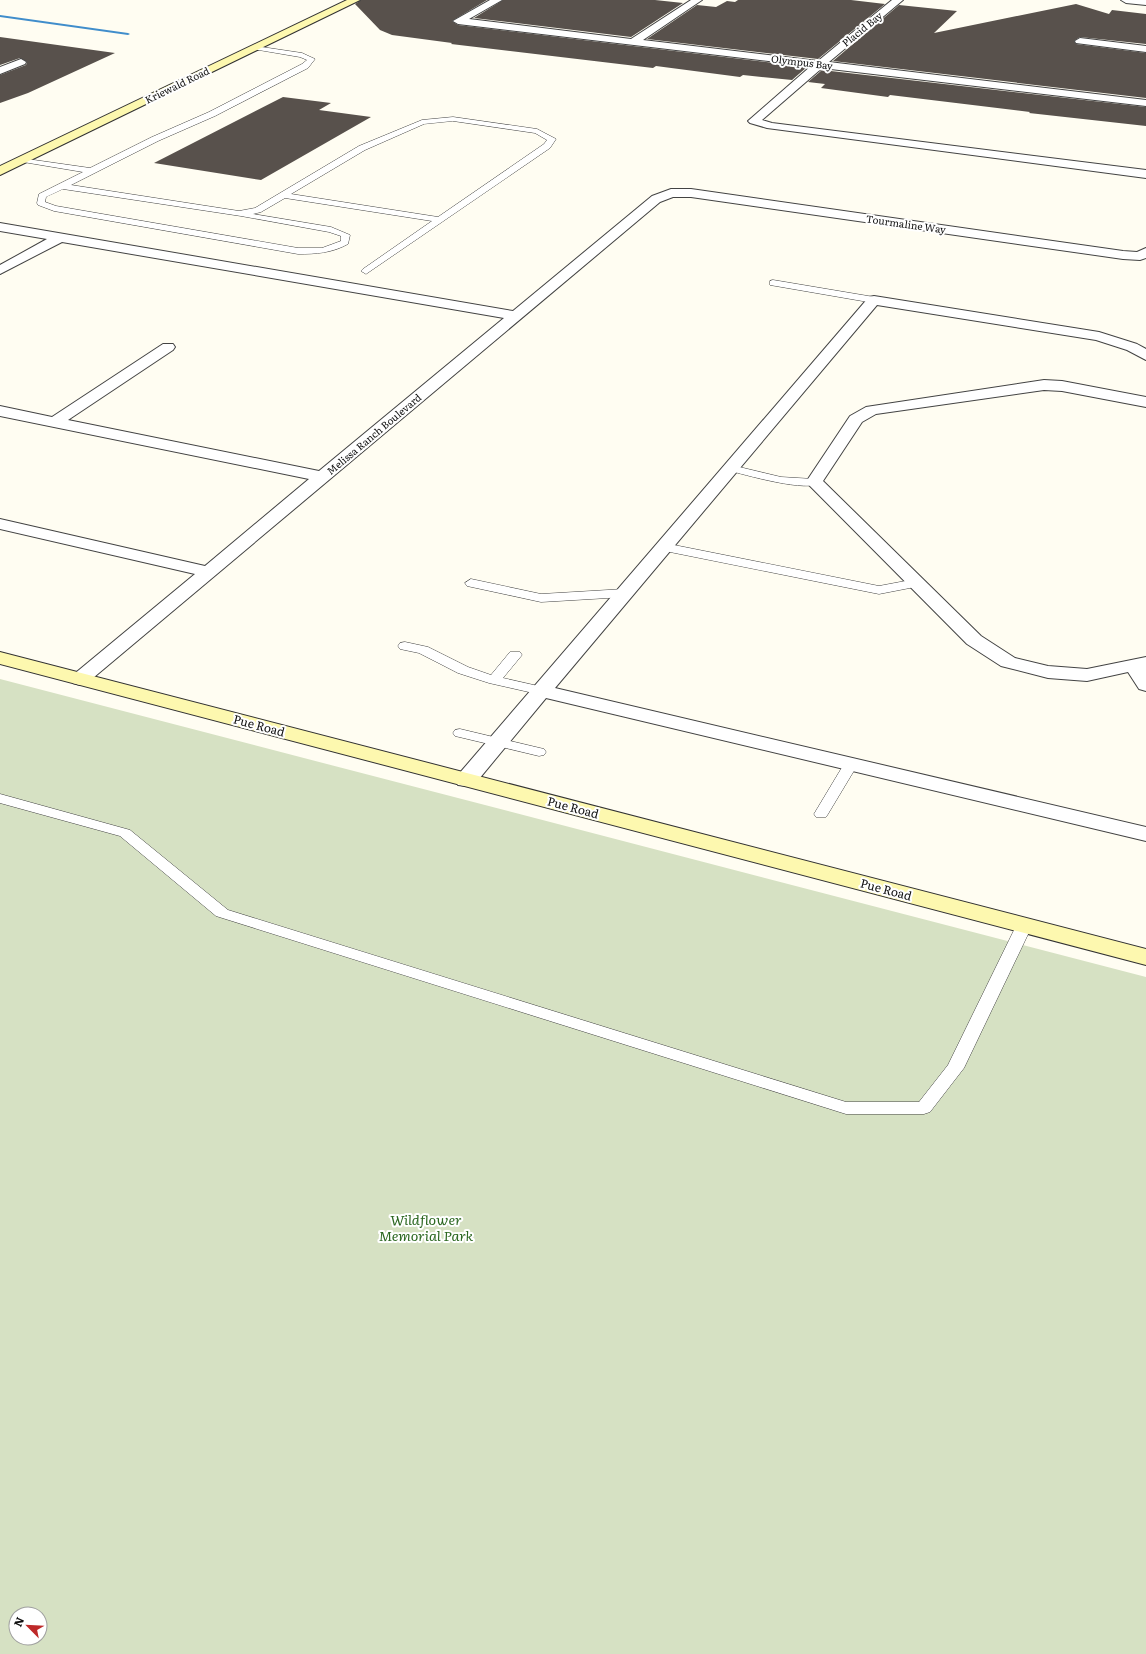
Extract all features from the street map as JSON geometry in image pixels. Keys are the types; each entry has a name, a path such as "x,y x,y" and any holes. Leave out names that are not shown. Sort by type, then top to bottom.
{"street":[{"name":"Kriewald Road","path":"0,171 355,0"},
{"name":"Olympus Bay","path":"497,0 458,21 1146,103"},
{"path":"633,42 697,0"},
{"name":"Placid Bay","path":"898,0 754,121 779,127 1146,174"},
{"path":"1126,0 1146,2"},
{"path":"1080,41 1146,49"},
{"path":"0,59 21,62 0,71"},
{"name":"Tourmaline Way","path":"671,193 691,193 1124,255 1143,254"},
{"name":"Melissa Ranch Boulevard","path":"80,679 656,198 671,193"},
{"path":"0,227 515,316"},
{"path":"0,270 60,237"},
{"path":"466,780 874,300 1099,336 1132,347 1146,356"},
{"path":"55,422 168,347"},
{"path":"1146,402 1062,386 1044,385 872,410 856,419 814,482 974,640 1008,662 1048,672 1086,675 1140,664 1146,685"},
{"path":"0,411 322,477"},
{"path":"0,524 209,572"},
{"name":"Pue Road","path":"0,658 1146,957"},
{"path":"542,691 1146,834"}],"lane":[{"path":"62,186 331,230 346,236 345,242 334,249 320,252 298,251 54,208 41,203 42,196 155,139 212,114 305,66 311,59 302,55 255,48"},
{"path":"239,214 258,210 362,148 422,122 434,120 453,120 537,131 552,139 547,146 366,271"},
{"path":"23,160 91,171"},
{"path":"283,195 439,220"},
{"path":"773,284 874,300"},
{"path":"731,468 781,480 814,482"},
{"path":"664,546 879,590 916,583"},
{"path":"471,583 541,598 625,592"},
{"path":"405,646 423,650 463,670 494,680 542,691"},
{"path":"494,680 515,655"},
{"path":"460,733 539,752"},
{"path":"821,814 851,764"},
{"path":"0,798 125,833 222,913 846,1108 924,1108 955,1068 1024,926"}],"green space":[{"name":"Wildflower Memorial Park","path":"0,679 1146,977 1146,1654 0,1654"}],"building":[{"path":"361,0 487,0 452,21 458,25 807,67 792,80 743,75 740,77 656,66 653,68 451,44 452,43 392,35 380,30 355,4"},
{"path":"503,0 655,0 683,3 631,37 474,18"},
{"path":"738,0 851,0 885,4 818,59 647,39 697,5 716,7 727,1 735,2"},
{"path":"1076,4 1109,14 1112,10 1146,14 1146,44 1080,37 1074,41 1076,44 1146,53 1146,98 833,61 899,5 957,11 934,33"},
{"path":"0,37 115,53 28,93 0,103 0,75 26,65 27,62 20,58 0,65"},
{"path":"822,70 1146,107 1146,126 890,95 888,97 821,88 825,84 808,82"},
{"path":"283,97 331,103 319,110 371,117 261,180 154,163"}],"waterway":[{"path":"0,16 128,34"}]}
